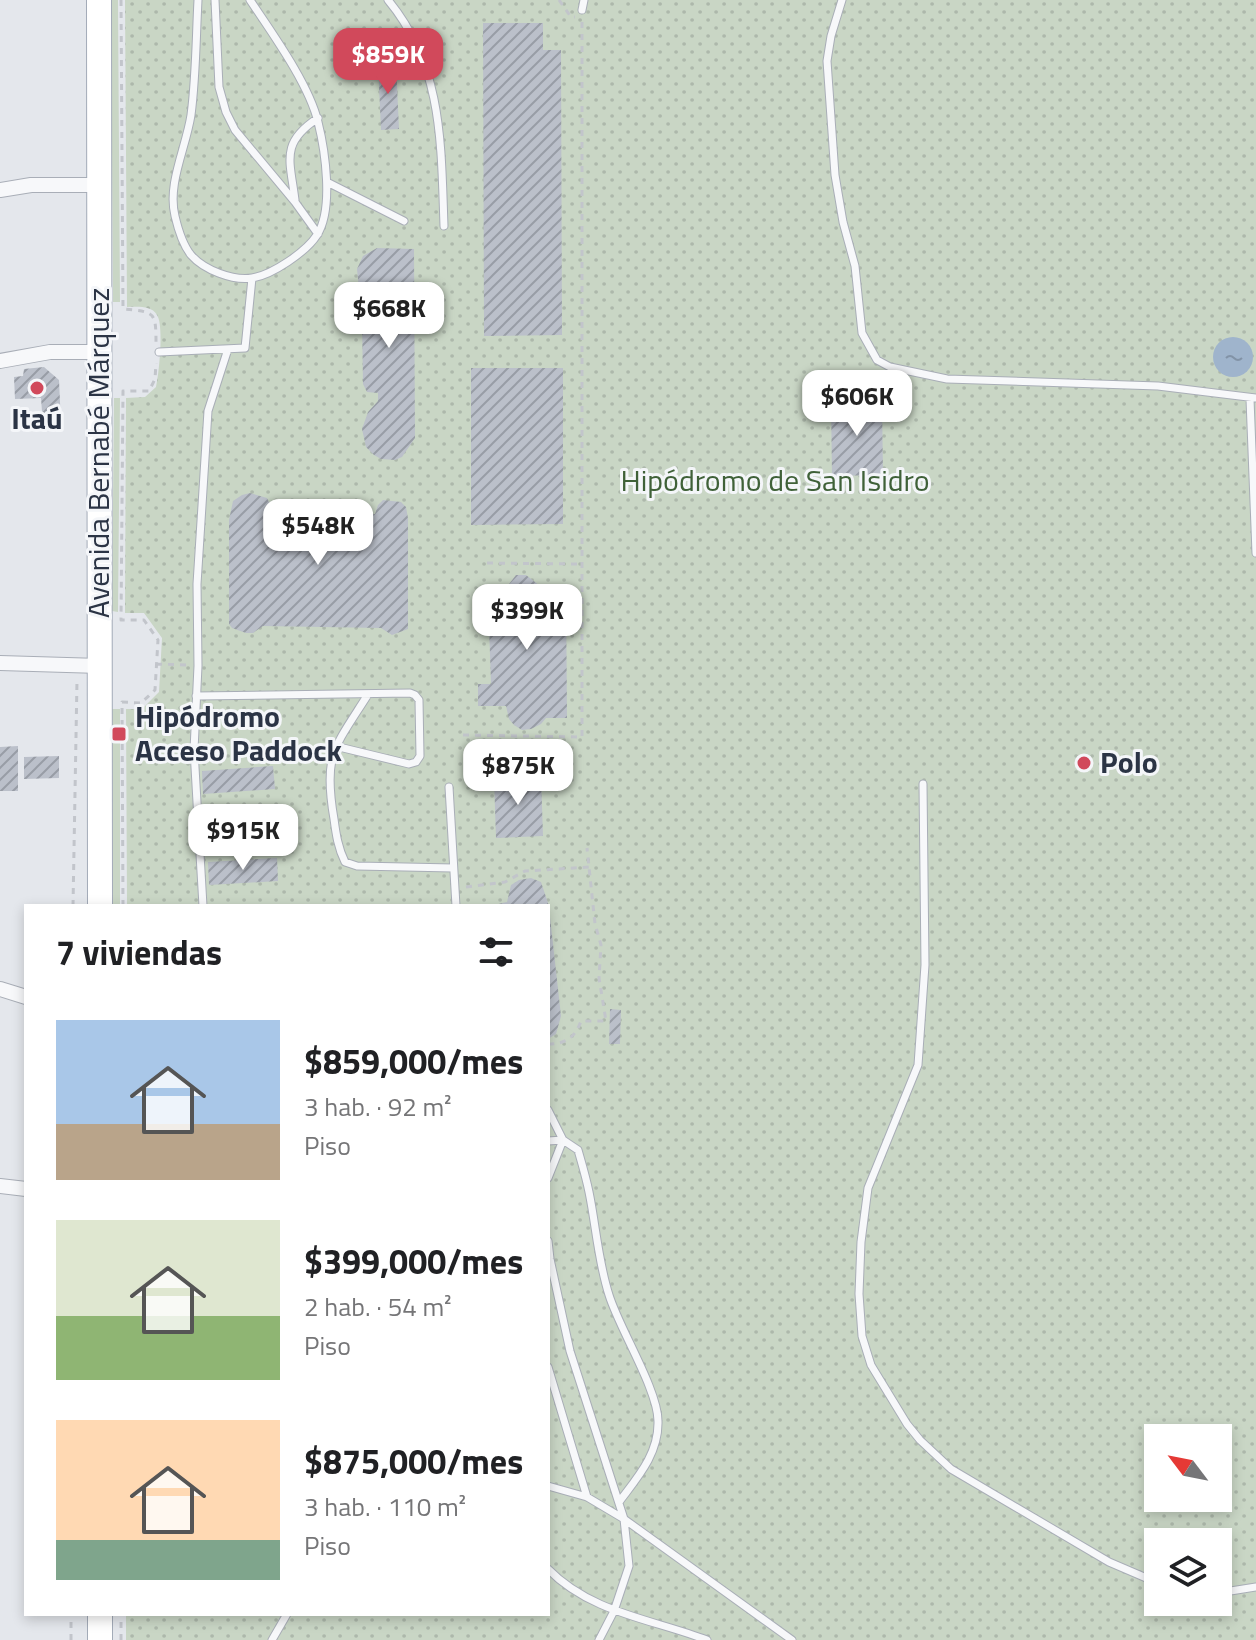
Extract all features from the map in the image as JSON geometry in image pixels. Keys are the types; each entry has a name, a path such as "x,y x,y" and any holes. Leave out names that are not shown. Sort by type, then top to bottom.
{"main road":[{"name":"Avenida Bernabé Márquez","path":"99,0 100,352 88,666 100,904"},
{"path":"100,1616 100,1640"}],"street":[{"path":"0,190 31,185 98,185"},
{"path":"0,361 50,352 100,352"},
{"path":"0,663 88,666"},
{"path":"0,989 24,996"},
{"path":"0,1186 24,1189"}],"lane":[{"path":"198,0 190,118 173,191 174,213 181,237 191,255 209,269 252,278 288,263 318,234 325,208 327,182 318,118 290,60 250,0"},
{"path":"215,0 219,87 226,112 235,130 318,234"},
{"path":"388,0 413,34 434,96 440,122 444,226"},
{"path":"582,14 584,0"},
{"path":"842,0 827,61 835,175 855,266 862,333 877,360 890,367 947,379 1158,386 1253,398 1256,553"},
{"path":"295,202 289,152 300,130 318,118"},
{"path":"327,182 404,221"},
{"path":"159,352 245,348 252,278"},
{"path":"203,904 194,774 197,584 208,411 228,349"},
{"path":"196,696 415,695 419,700 420,756 409,764 335,746"},
{"path":"367,696 335,746 329,763 329,788 339,851 345,862 357,866 453,868"},
{"path":"923,784 925,965 919,1052 914,1076 868,1188 859,1281 862,1336 871,1365 888,1396 920,1440 951,1469 1109,1562 1144,1577"},
{"path":"449,787 456,904"},
{"path":"550,1114 563,1140 578,1150 589,1191 608,1294 654,1400 659,1419 653,1453 619,1502"},
{"path":"550,1141 563,1140"},
{"path":"550,1173 563,1140"},
{"path":"550,1259 570,1351 624,1519 629,1566 614,1611 599,1640"},
{"path":"550,1374 587,1497"},
{"path":"550,1487 587,1497 624,1519 792,1640"},
{"path":"550,1571 585,1599 707,1640"},
{"path":"1232,1591 1256,1587"},
{"path":"272,1640 286,1616"}],"path":[{"path":"121,0 123,309 148,312 156,319 153,387 145,392 123,391 121,620 144,620 158,640 155,690 141,703 122,702 123,904"},
{"path":"463,735 582,737 582,14 571,17 559,0"},
{"path":"487,563 582,564"},
{"path":"156,664 198,666"},
{"path":"73,904 88,666"},
{"path":"550,1044 570,1039 581,1021 606,1021 599,978 601,945 595,924 587,848"},
{"path":"454,889 505,882 525,871 589,867"},
{"path":"71,1616 71,1640"},
{"path":"121,1616 121,1640"}],"green space":[{"path":"111,0 118,0 120,302 113,302"},
{"name":"Hipódromo de San Isidro","path":"125,0 1256,0 1256,1640 126,1640 126,1616 550,1616 550,904 127,904 126,709 142,709 159,692 162,638 144,613 125,613 126,398 145,397 156,387 161,339 159,320 151,310 127,307"},
{"path":"114,398 120,398 118,612 112,611"},
{"path":"112,709 120,709 120,904 113,904"}],"water":[{"path":"1233,337 1247,343 1253,357 1247,371 1233,377 1219,371 1213,357 1219,343"}],"building":[{"path":"483,23 543,23 543,50 561,50 562,335 484,336"},
{"path":"396,63 399,129 381,130 378,64"},
{"path":"377,248 414,249 415,438 402,457 395,460 374,455 366,447 362,429 368,412 378,401 378,393 367,392 363,384 362,321 367,312 378,311 378,301 365,296 359,289 357,269 363,256"},
{"name":"Itaú","path":"44,367 59,380 61,424 43,425 41,398 15,399 14,377 23,376 24,369"},
{"path":"471,368 563,368 563,524 471,525"},
{"path":"882,401 883,475 832,476 831,402"},
{"path":"250,493 267,498 272,508 375,514 383,500 401,502 406,507 408,518 408,629 392,635 381,628 263,626 253,633 246,633 232,628 229,624 229,520 233,501"},
{"path":"516,575 526,575 540,586 566,584 567,718 546,718 531,729 522,730 509,719 506,706 478,706 478,684 491,684 489,625 479,625 479,596 504,597 506,588"},
{"path":"18,746 18,791 0,791 0,747"},
{"path":"59,756 59,778 24,779 24,757"},
{"path":"273,766 275,789 203,794 202,771"},
{"path":"541,776 543,836 496,838 494,778"},
{"path":"277,858 278,881 209,885 208,862"},
{"path":"531,878 541,882 548,904 498,904 507,902 511,885"},
{"path":"550,917 561,1016 556,1034 550,1038"},
{"path":"610,1009 621,1010 620,1044 609,1044"}],"place":[{"name":"Itaú","path":"37,388"},
{"name":"Hipódromo Acceso Paddock","path":"119,734"},
{"name":"Polo","path":"1084,763"}]}
